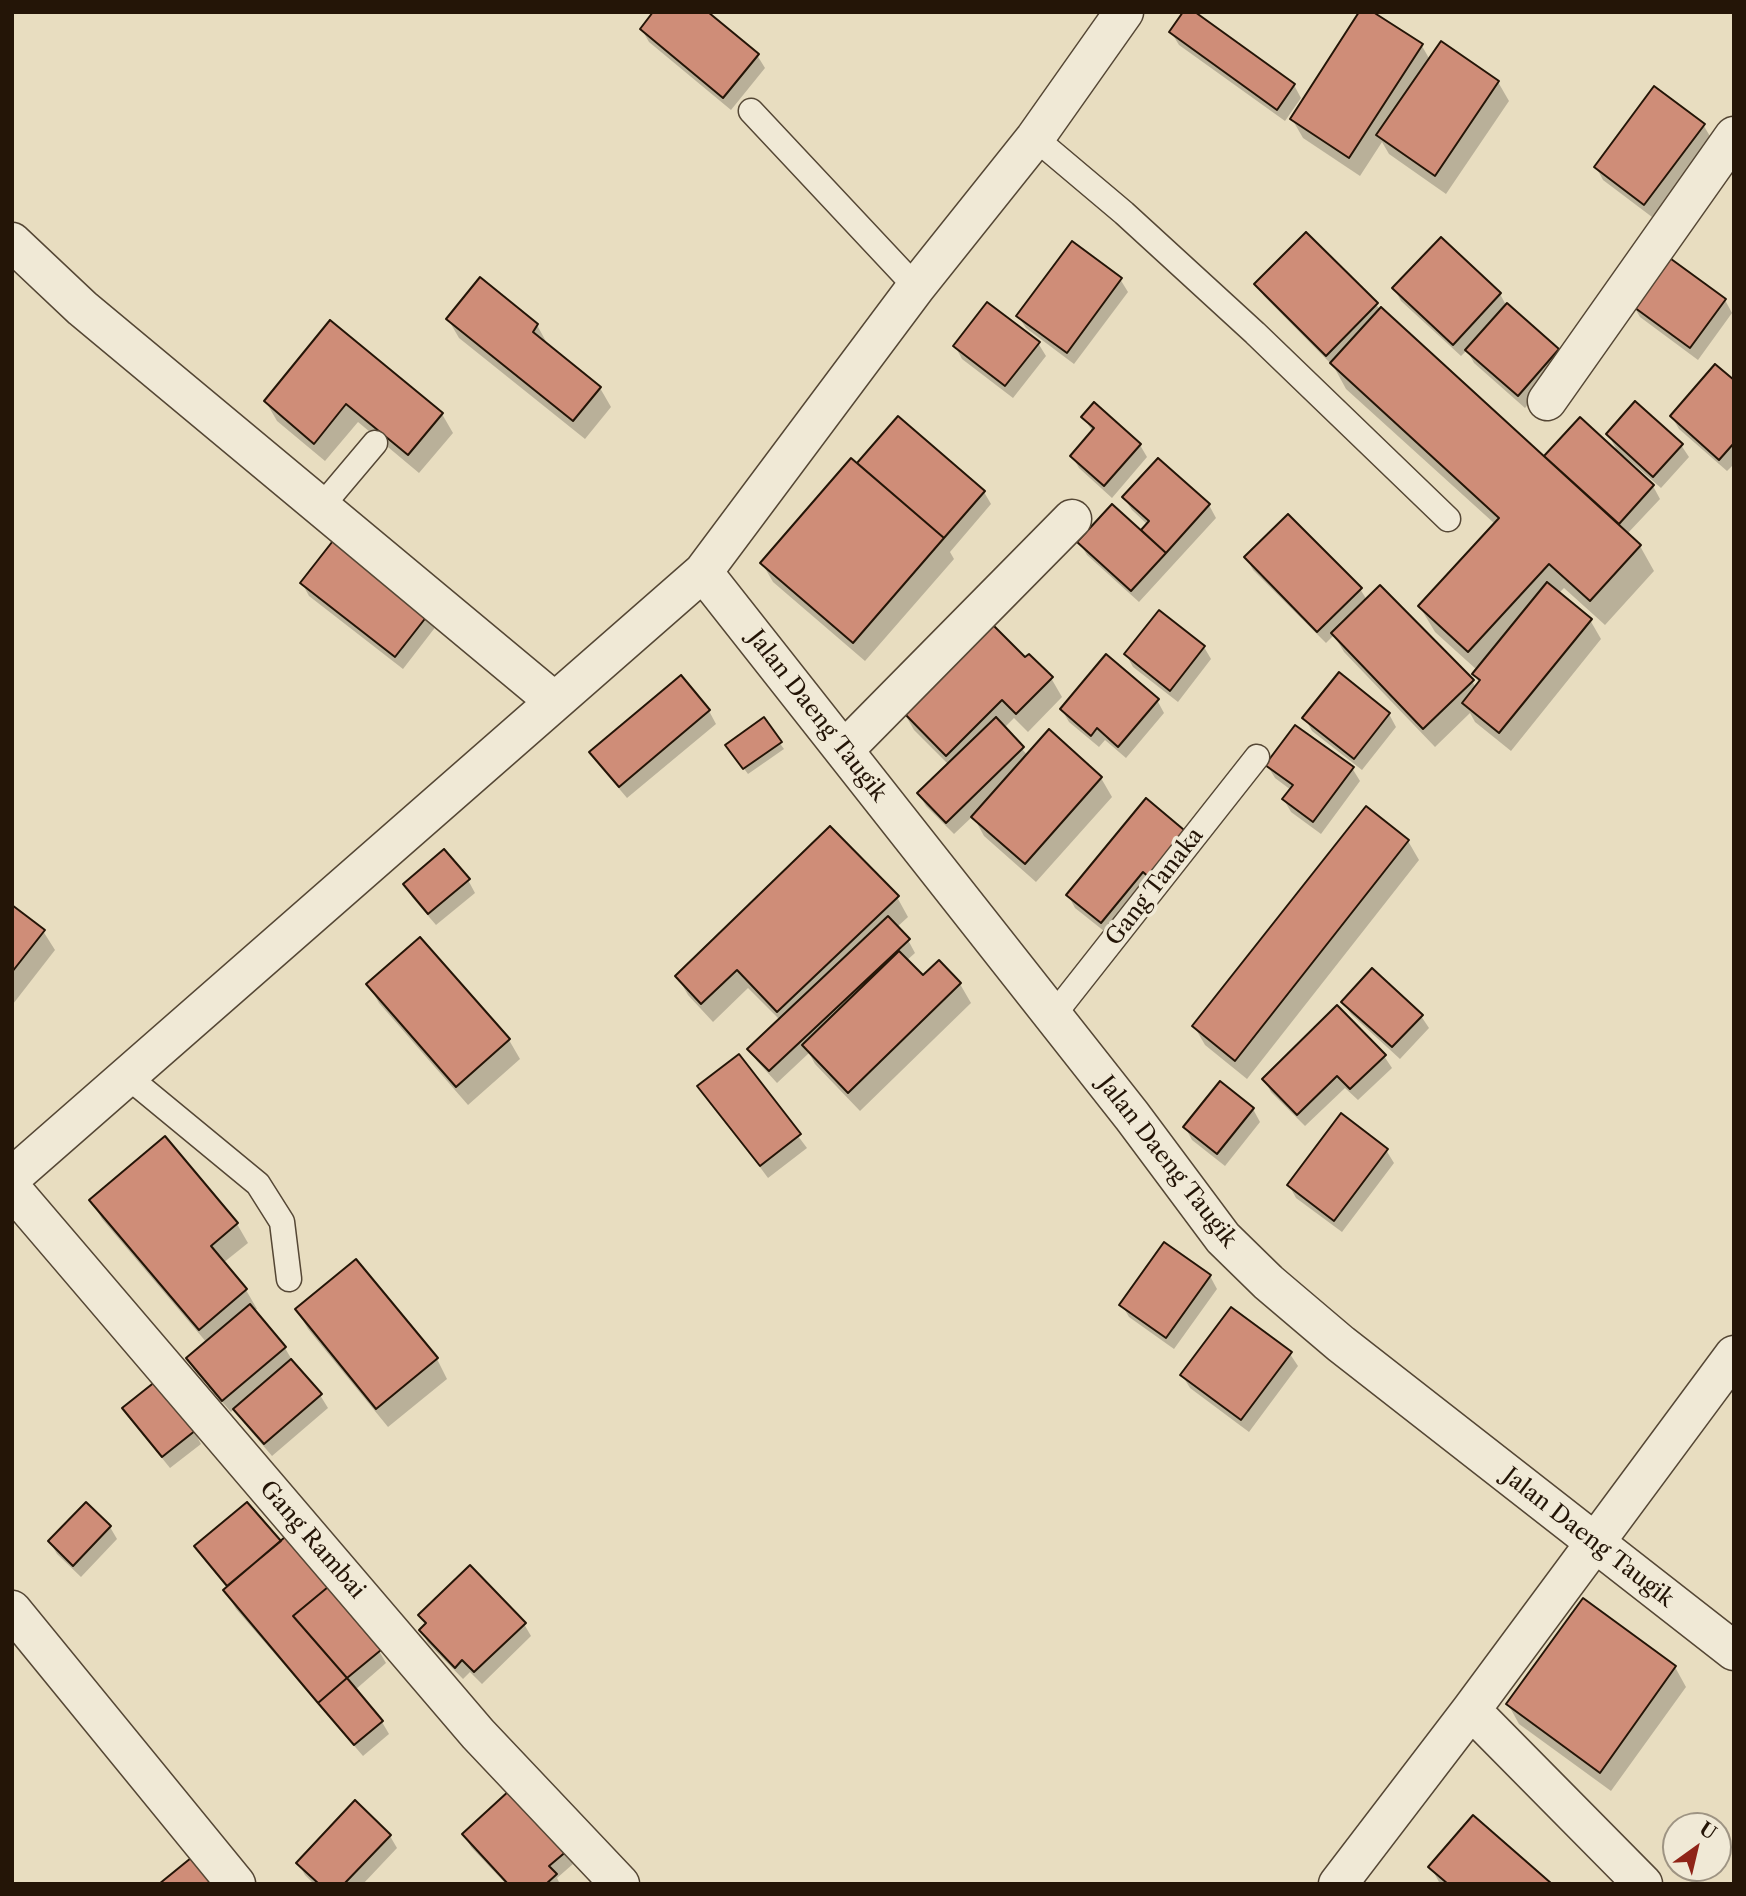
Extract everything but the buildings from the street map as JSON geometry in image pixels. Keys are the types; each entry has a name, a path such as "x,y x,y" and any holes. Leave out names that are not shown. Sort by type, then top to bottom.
{"street":[{"path":"12,1177 703,572 916,287 1035,138 1124,12"},
{"path":"1547,401 1734,136"},
{"path":"12,242 82,308 554,701"},
{"path":"844,750 1072,519"},
{"name":"Jalan Daeng Taugik","path":"703,572 1132,1116 1223,1238 1268,1282 1341,1344 1734,1651"},
{"name":"Gang Rambai","path":"12,1189 478,1734 620,1884"},
{"path":"1338,1884 1471,1710 1734,1355"},
{"path":"12,1610 236,1884"},
{"path":"1471,1710 1643,1884"}],"lane":[{"path":"751,111 916,287"},
{"path":"1035,138 1124,213 1255,333 1448,519"},
{"path":"321,507 375,443"},
{"name":"Gang Tanaka","path":"1052,1017 1257,757"},
{"path":"127,1076 258,1184 282,1222 289,1279"}]}
